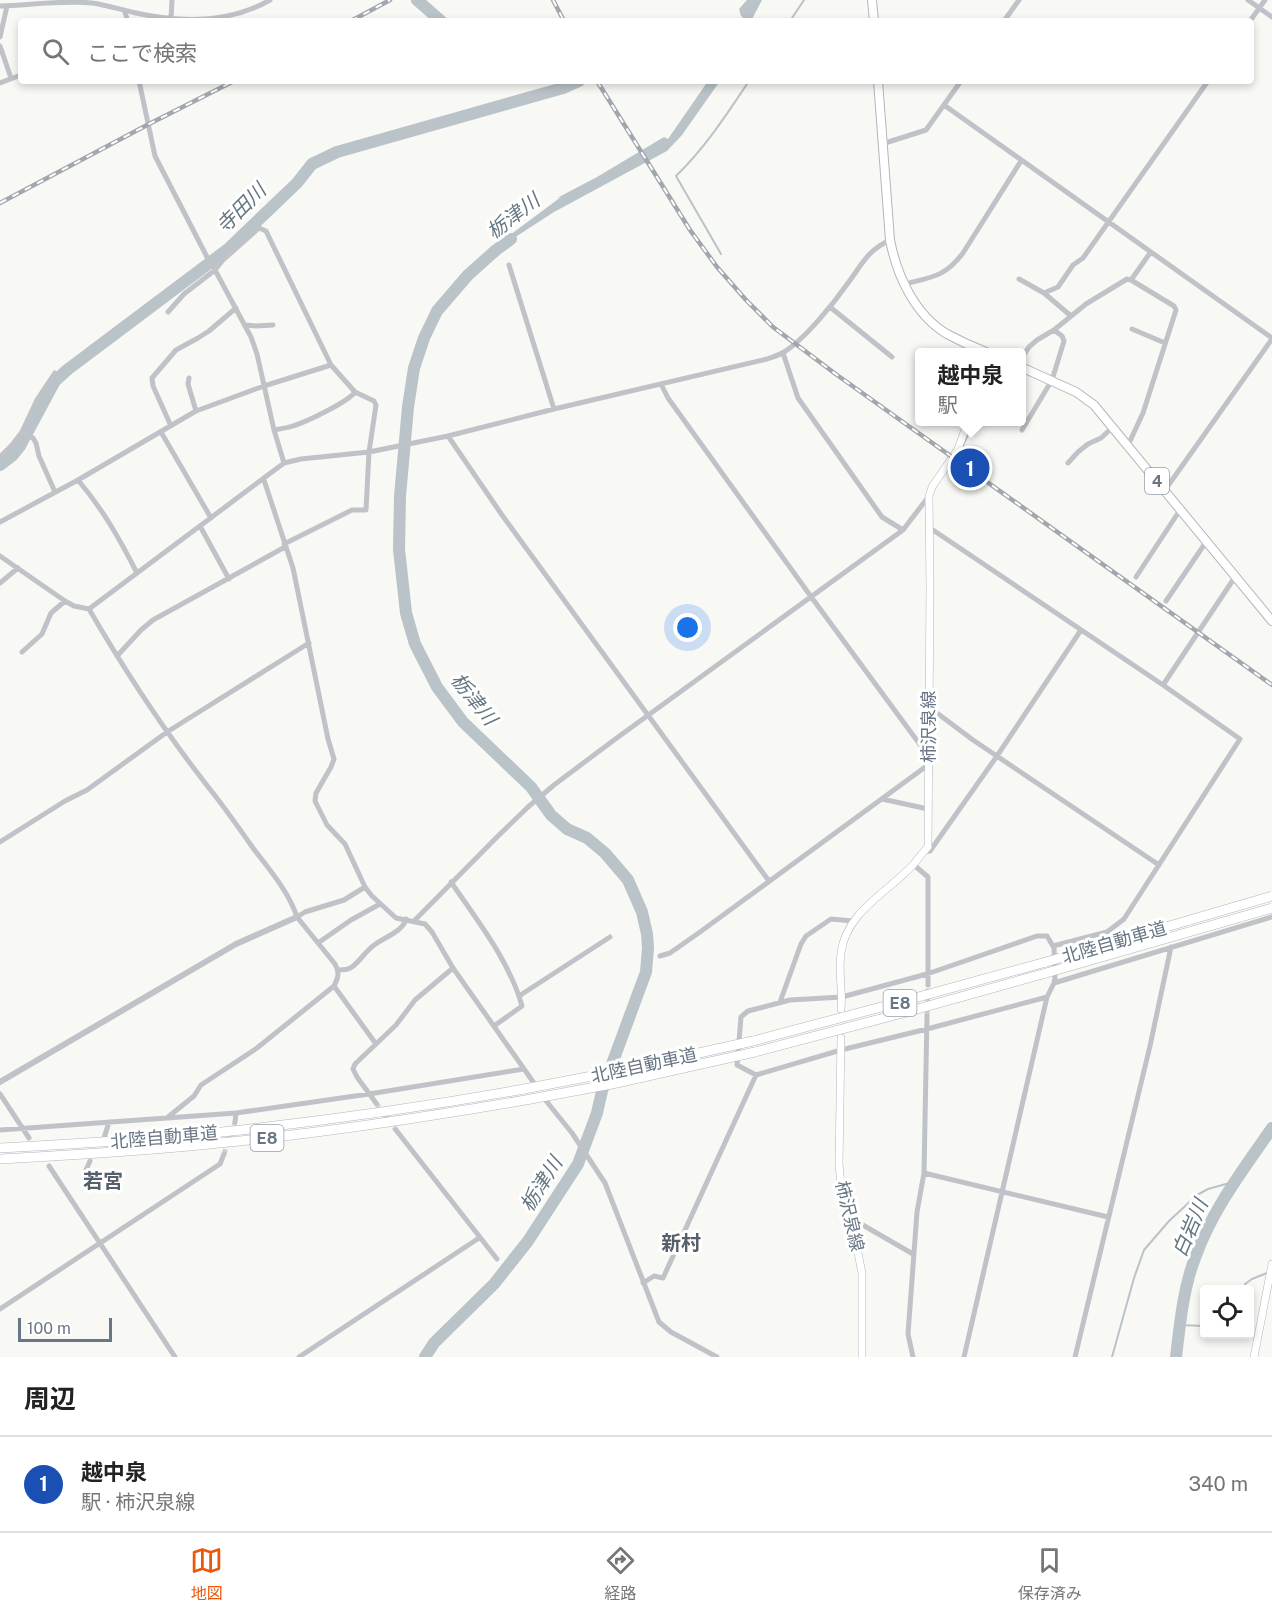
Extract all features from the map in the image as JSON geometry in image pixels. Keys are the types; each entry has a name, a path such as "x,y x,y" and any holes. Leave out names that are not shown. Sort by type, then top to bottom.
{"highway":[{"name":"北陸自動車道","path":"0,1148 220,1132 368,1114 613,1072 753,1041 900,1002 1272,896"},
{"name":"北陸自動車道","path":"0,1159 142,1150 285,1136 440,1115 612,1084 755,1052 903,1013 1272,908"}],"main road":[{"path":"872,0 874,18"},
{"path":"878,84 890,240 894,258 904,284 927,318 946,333 978,348"},
{"name":"4","path":"1026,369 1076,392 1094,405 1272,621"},
{"path":"929,496 932,487 958,449 967,426"},
{"name":"柿沢泉線","path":"841,1009 841,953 844,939 853,921 914,865 928,847 929,496"},
{"name":"柿沢泉線","path":"841,1038 839,1164 841,1185 862,1273 862,1357"},
{"path":"1254,1357 1272,1264"}],"street":[{"path":"0,37 3,6 91,3 139,14 171,18 171,0"},
{"path":"217,18 240,13 270,0"},
{"path":"1006,18 1019,0"},
{"path":"1248,0 1272,17"},
{"path":"1252,18 1265,0"},
{"path":"124,10 127,18"},
{"path":"0,46 11,78"},
{"path":"0,83 18,76"},
{"path":"140,84 155,156 251,337 284,463"},
{"path":"882,144 926,130 959,84"},
{"path":"1044,293 1058,287 1073,265 1083,258 1206,84"},
{"path":"944,105 1272,339 1165,490"},
{"path":"904,284 937,276 953,267 1021,161"},
{"path":"117,656 153,620 352,510 366,510 369,452 376,405 374,401 355,392 331,365 266,231 259,228 215,270 184,294 168,312"},
{"path":"89,609 284,463 369,452 448,436 767,359 783,353 795,344 830,307 866,258 877,247 890,240"},
{"path":"1131,280 1150,253"},
{"path":"509,265 554,409"},
{"path":"1019,279 1044,293 1071,316"},
{"path":"1026,352 1037,340 1054,330 1086,304 1127,279 1174,306 1176,310 1143,413 1127,444"},
{"path":"830,307 892,357"},
{"path":"171,426 153,386 152,378 176,350 209,331 236,308"},
{"path":"245,325 273,325"},
{"path":"1132,329 1165,342"},
{"path":"1026,423 1052,380 1064,341 1062,336 1054,330"},
{"path":"783,353 798,398 882,517 903,530"},
{"path":"0,522 78,480 196,411 331,365"},
{"path":"0,458 22,432 37,400 55,373"},
{"path":"189,378 188,384 196,411"},
{"path":"661,384 674,408 921,747 929,748"},
{"path":"274,430 302,423 347,400 355,392"},
{"path":"1022,430 1024,426"},
{"path":"1068,463 1088,444 1101,438 1113,427"},
{"path":"22,432 33,438 36,443 39,456 55,492"},
{"path":"161,432 211,518"},
{"path":"448,436 502,515 769,881"},
{"path":"78,480 111,524 137,573"},
{"path":"264,480 293,568 334,759 316,794 315,801 327,825 345,844 365,887 380,904 396,918 425,924 432,932 453,968 548,1104 595,1166 605,1183 659,1322 671,1332 717,1357"},
{"path":"414,921 528,807 554,785 903,530 929,496"},
{"path":"1136,577 1180,510"},
{"path":"200,526 229,579"},
{"path":"930,528 1240,739 1124,919 1107,932 1053,946"},
{"path":"1166,601 1206,542"},
{"path":"0,556 64,601 89,609 167,732 276,878 295,910 297,918 338,970 338,978 334,986 257,1048 201,1085 194,1096 168,1117"},
{"path":"0,582 18,568"},
{"path":"1163,685 1235,577"},
{"path":"22,652 42,634 51,613 64,601"},
{"path":"923,852 930,851 1081,630"},
{"path":"0,842 65,801 87,790 167,732 309,643"},
{"path":"929,707 996,756 1159,865"},
{"path":"660,956 685,942 928,765"},
{"path":"882,799 928,809"},
{"path":"914,865 928,877 928,985"},
{"path":"451,882 495,947 522,1006 494,1026"},
{"path":"0,1082 236,944 297,918 305,912 344,900 365,887"},
{"path":"318,943 351,920 380,904"},
{"path":"1054,983 1272,916"},
{"path":"338,970 354,966 371,947 405,924 406,919"},
{"path":"780,1002 806,936 831,919 853,921"},
{"path":"964,1357 1047,997 1054,983 1053,946 1047,936 1037,936 927,974 842,997 780,1002 748,1011 741,1017 737,1065 756,1075 841,1050 1047,997"},
{"path":"519,996 610,937"},
{"path":"1075,1357 1172,947"},
{"path":"376,1102 357,1077 353,1069 355,1064 396,1025 415,1000 453,968"},
{"path":"334,986 376,1044"},
{"path":"914,1357 908,1334 917,1212 924,1173 927,1016"},
{"path":"0,1130 236,1113 524,1069"},
{"path":"643,1283 654,1276 663,1278 756,1075"},
{"path":"0,1094 29,1138"},
{"path":"235,1122 236,1113"},
{"path":"104,1138 109,1122"},
{"path":"396,1130 496,1259"},
{"path":"0,1309 220,1164 225,1154"},
{"path":"85,1172 90,1161"},
{"path":"49,1166 175,1357"},
{"path":"924,1173 1108,1218"},
{"path":"849,1218 913,1254"},
{"path":"299,1357 479,1238"}],"shaded area":[{"path":"747,0 762,0 753,18 742,18 739,9"},
{"path":"706,84 718,84 682,135 667,151 554,212 489,254 502,241 561,197 557,198 664,137 668,139"}],"waterway":[{"path":"417,0 438,18"},
{"path":"792,18 804,0"},
{"name":"寺田川","path":"0,465 20,446 55,381 228,249 297,183 312,164 337,152 572,84"},
{"path":"721,254 676,176 706,142 747,84"},
{"name":"栃津川","path":"425,1357 434,1343 494,1284 528,1241 578,1164 646,972 648,948 642,912 628,880 605,853 587,838 567,829 551,815 531,787 463,722 437,687 415,644 406,613 399,549 400,496 414,368 424,338 437,311 468,275 511,239"},
{"path":"962,448 972,426"},
{"name":"白岩川","path":"1176,1357 1185,1294 1202,1240 1229,1191 1272,1128"},
{"path":"1112,1357 1144,1250 1169,1221 1197,1195 1208,1189 1233,1182"},
{"path":"1245,1285 1252,1279 1267,1273"},
{"path":"1180,1325 1200,1326"}],"tunnel":[{"path":"927,1016 928,985"},
{"path":"376,1103 396,1130"},
{"path":"224,1154 235,1122"}],"railway":[{"path":"357,18 390,0"},
{"path":"553,0 562,18"},
{"path":"0,203 228,84"},
{"path":"599,84 690,230 717,267 773,327 1272,685"}],"place":[{"name":"越中泉","path":"970,468"}],"district":[{"name":"若宮","path":"103,1181"},
{"name":"新村","path":"681,1243"}]}
